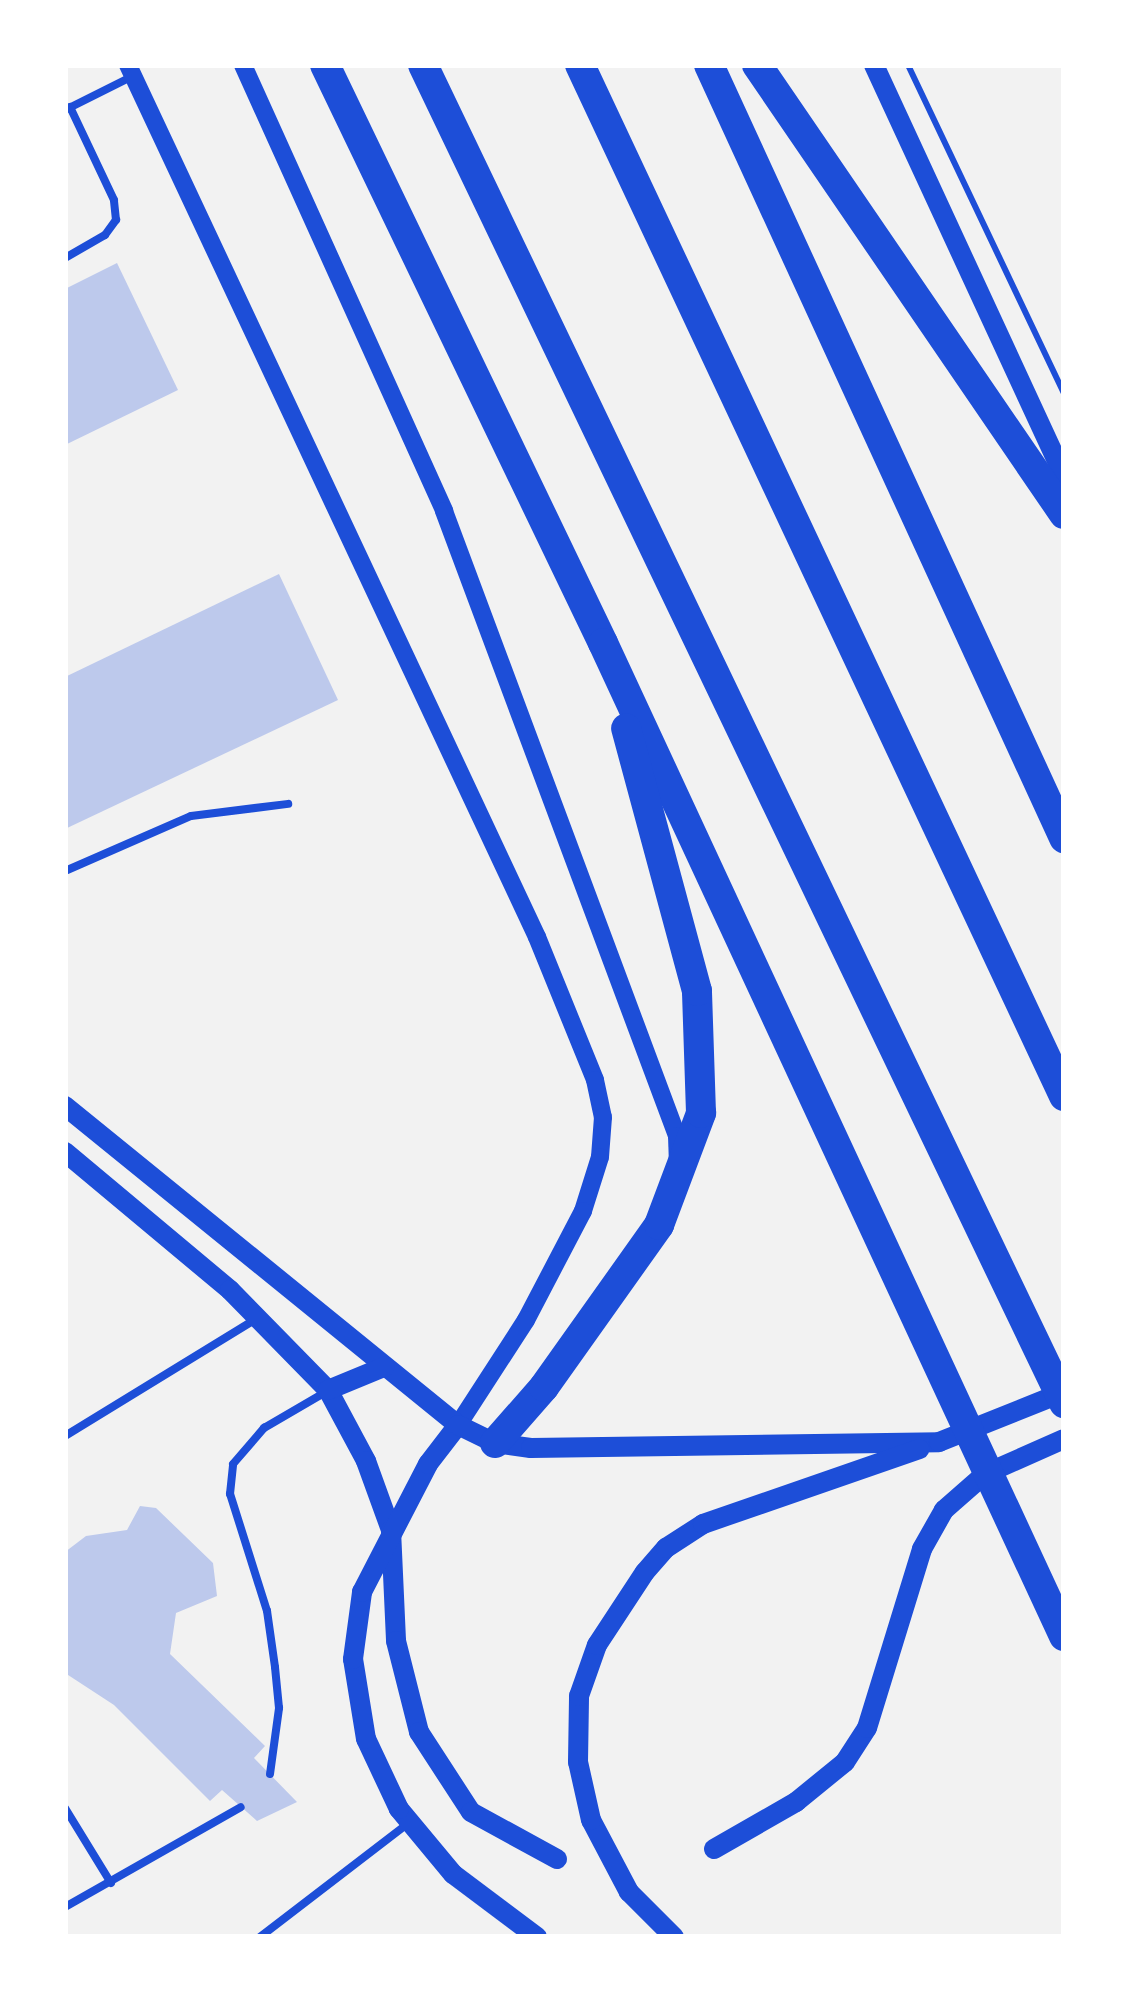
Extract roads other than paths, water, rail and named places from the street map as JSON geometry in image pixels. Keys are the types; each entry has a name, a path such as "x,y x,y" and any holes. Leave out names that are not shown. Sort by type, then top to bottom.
{"highway":[{"path":"325,65 603,643 1064,1636"},
{"path":"423,65 1064,1403"},
{"path":"580,65 1064,1096"},
{"path":"710,65 1064,838"},
{"path":"757,65 1064,514"},
{"path":"495,1443 624,1275 679,1185 701,1113 698,991 603,643"}],"main road":[{"path":"874,65 1064,477"},
{"path":"66,1106 384,1367 458,1424 495,1443 532,1448 939,1442"},
{"path":"65,1152 258,1317 328,1390 366,1461 391,1530 396,1641 419,1732 471,1812 558,1859"},
{"path":"328,1390 384,1367"},
{"path":"674,1937 628,1892 591,1820 578,1762 579,1696 597,1645 645,1572 702,1524 939,1442 1064,1392"},
{"path":"458,1424 391,1530 362,1592 353,1659 366,1739 410,1822 453,1874 538,1937"},
{"path":"714,1849 796,1802 860,1740 885,1680 922,1549 944,1510 984,1474 1064,1439"}],"street":[{"path":"243,65 444,512 677,1136 679,1185"},
{"path":"130,71 537,937 595,1080 604,1117 600,1157 582,1211 526,1320 458,1424"}],"lane":[{"path":"65,258 105,235 116,220 114,200 68,109 130,71"},
{"path":"65,871 192,816 288,804"},
{"path":"65,1436 258,1317"},
{"path":"270,1774 279,1708 276,1667 267,1611 230,1494 233,1464 264,1428 328,1390"},
{"path":"65,1908 242,1807"},
{"path":"65,1808 111,1884"},
{"path":"260,1937 410,1822"}]}
